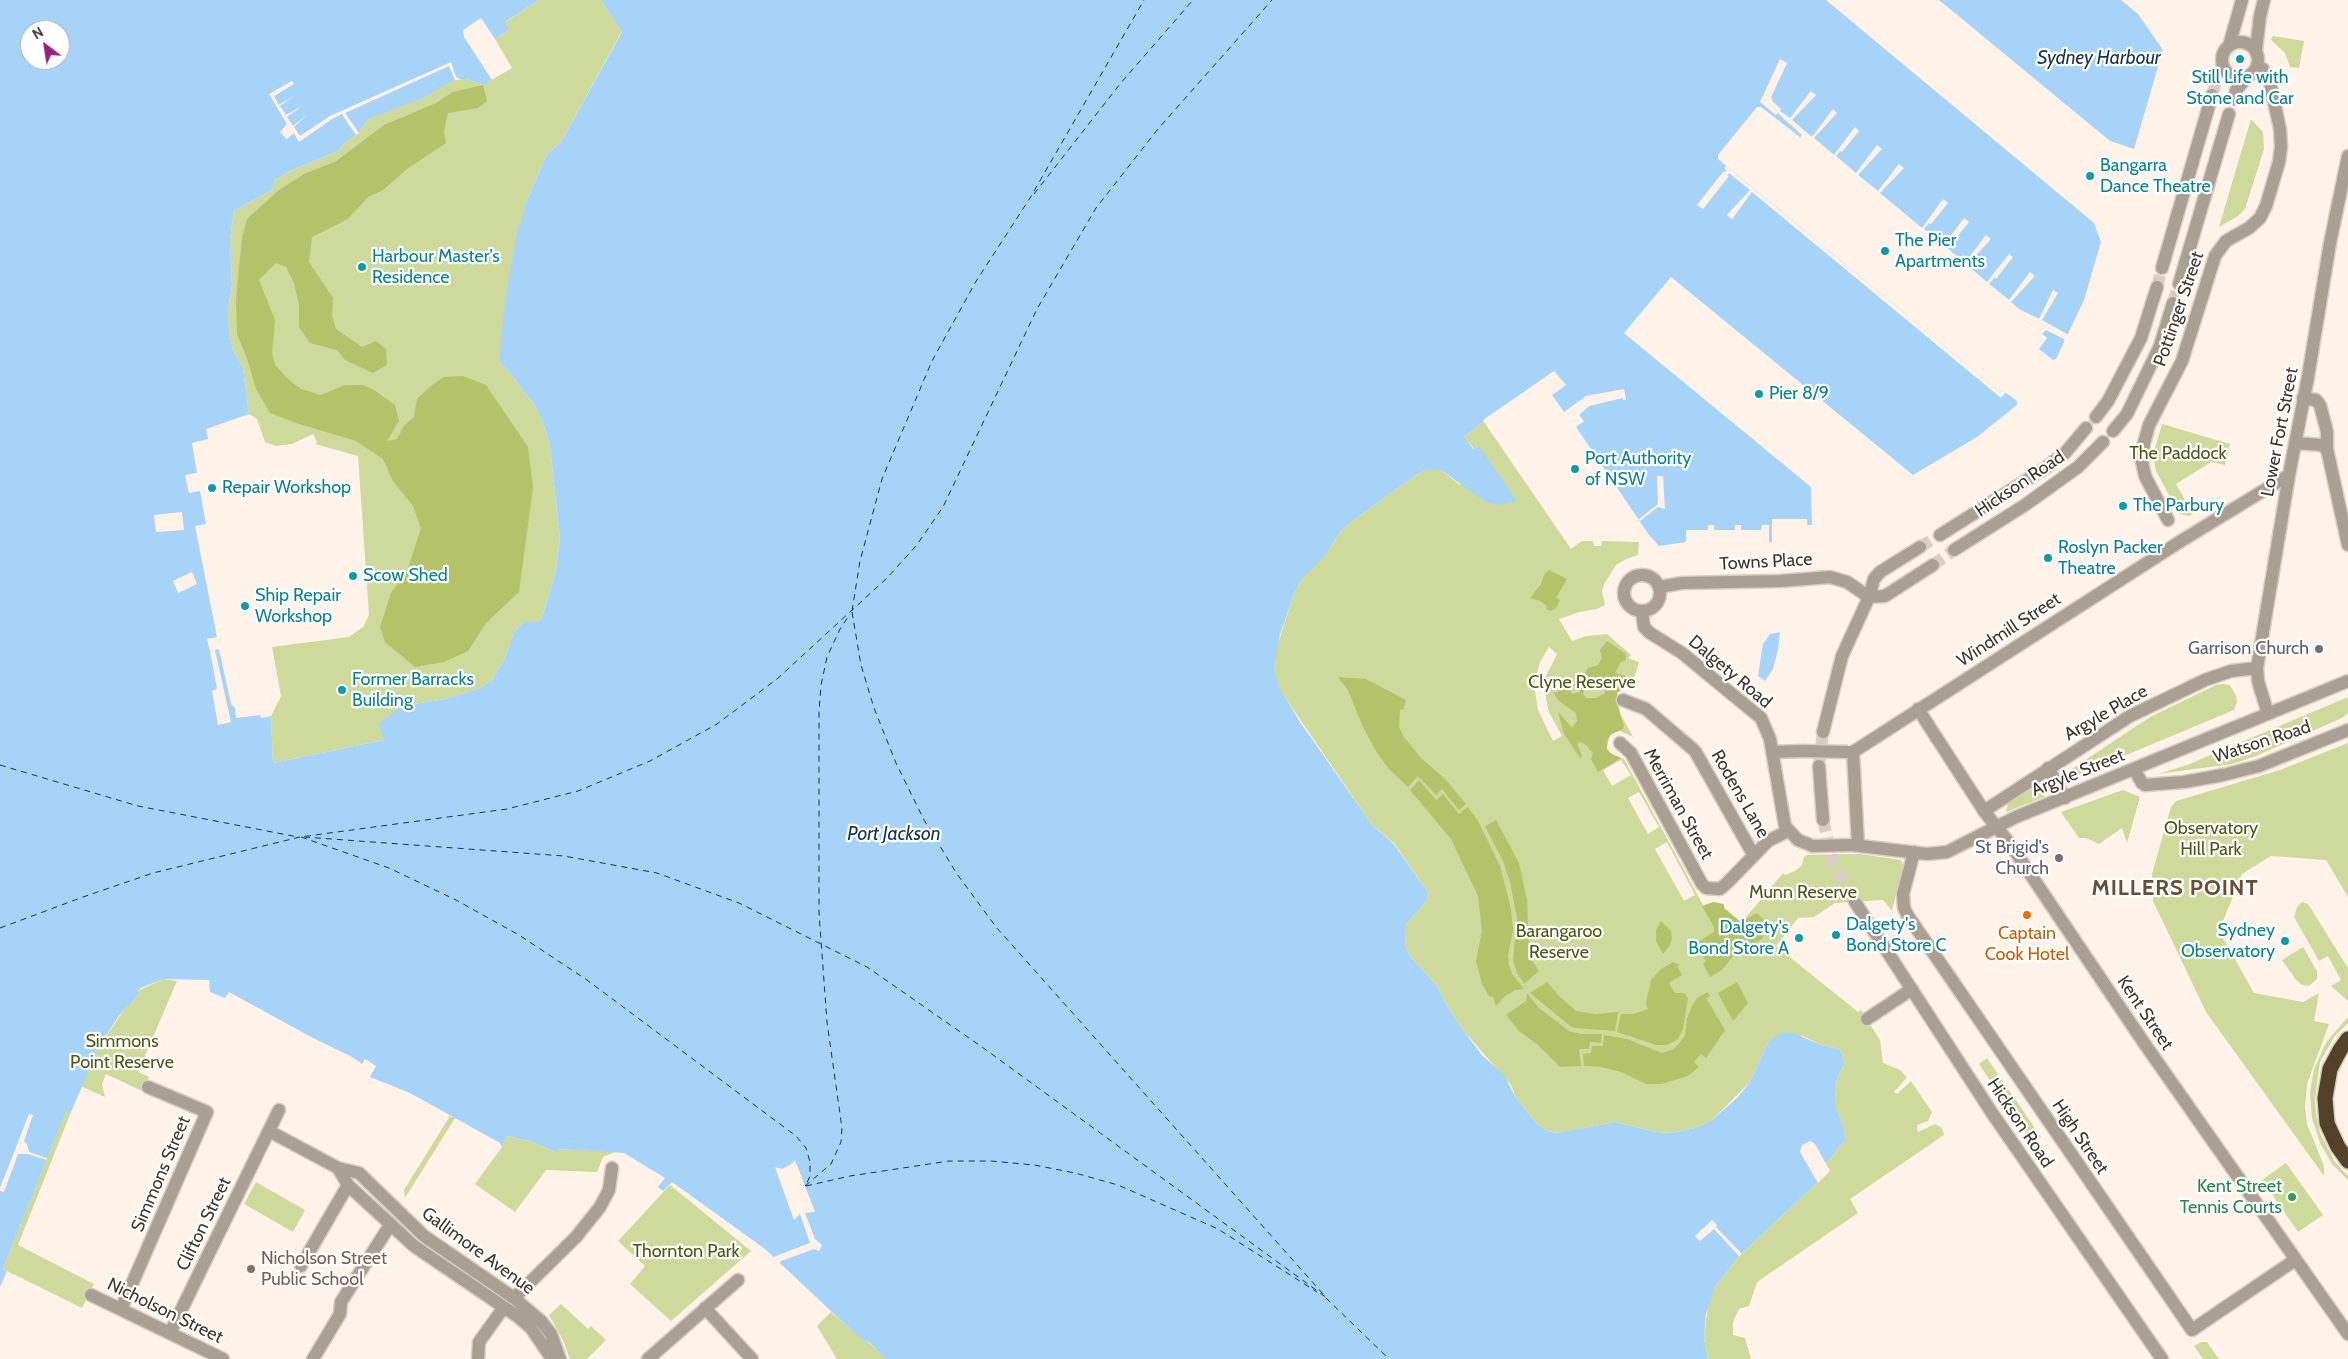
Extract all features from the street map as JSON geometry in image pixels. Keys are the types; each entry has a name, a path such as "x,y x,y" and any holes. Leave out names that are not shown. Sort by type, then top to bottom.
{"highway":[{"path":"2348,1040 2335,1057 2330,1069 2325,1098 2328,1123 2338,1147 2348,1161"}],"street":[{"path":"2217,78 2222,64 2222,56 2229,46 2242,0"},
{"path":"2234,98 2236,90 2257,67 2259,58 2256,50 2264,0"},
{"path":"2229,46 2236,42 2245,42 2256,50"},
{"path":"2222,64 2230,75 2238,78 2248,77"},
{"name":"Pottinger Street","path":"2168,520 2145,476 2142,462 2144,443 2149,425 2182,360 2215,256 2226,241 2249,228 2260,218 2266,206 2281,147 2280,129 2270,83 2263,70 2257,67"},
{"path":"2162,268 2212,95"},
{"path":"2179,284 2229,114"},
{"name":"Lower Fort Street","path":"2268,714 2258,681 2257,668 2330,242 2345,189 2348,156"},
{"path":"2096,417 2108,401 2142,338 2157,287"},
{"path":"2113,431 2127,414 2160,346 2173,303"},
{"path":"2304,398 2316,400 2320,405 2327,432 2327,449 2348,545"},
{"name":"Hickson Road","path":"1940,535 2066,453 2086,428"},
{"name":"Hickson Road","path":"1954,550 2025,505 2078,467 2102,442"},
{"path":"2295,444 2320,446 2327,449"},
{"name":"Windmill Street","path":"1850,752 2289,475"},
{"path":"1823,732 1842,656 1869,597 1874,579 1880,572 1920,547"},
{"path":"1869,597 1885,596 1933,565"},
{"path":"1641,575 1652,578 1660,587 1660,598 1657,604 1653,608 1642,612 1633,609 1624,596 1627,584 1635,577 1641,575"},
{"name":"Towns Place","path":"1660,587 1682,582 1780,581 1830,577 1847,582 1869,597"},
{"name":"Dalgety Road","path":"1642,612 1644,627 1650,633 1682,653 1762,718 1769,732 1783,820 1788,832"},
{"name":"Argyle Place","path":"1984,811 2048,768 2138,712 2205,680 2232,671 2257,668"},
{"name":"Argyle Street","path":"1788,832 1802,842 1813,846 1855,844 1934,854 1947,852 1996,826 2348,681"},
{"name":"Rodens Lane","path":"1623,700 1646,709 1695,751 1753,854"},
{"name":"Kent Street","path":"1918,709 1984,811 2348,1334"},
{"name":"Watson Road","path":"2134,769 2145,785 2223,776 2259,766 2348,730"},
{"name":"Merriman Street","path":"1620,743 1630,753 1702,884 1712,890 1720,889 1753,854"},
{"path":"1772,752 1850,752 1855,844"},
{"path":"1819,766 1823,820"},
{"path":"2048,768 2066,798"},
{"path":"1753,854 1768,841 1788,832"},
{"name":"High Street","path":"1914,852 1903,894 1904,908 1908,916 2192,1330 2295,1260"},
{"name":"Hickson Road","path":"1855,902 2008,1138 2162,1359"},
{"path":"1867,1019 1912,989"},
{"name":"Simmons Street","path":"121,1309 207,1112 148,1087"},
{"name":"Clifton Street","path":"170,1333 279,1110"},
{"name":"Gallimore Avenue","path":"269,1131 338,1168 359,1173 424,1236 514,1298 541,1321 551,1334 560,1359"},
{"name":"Gallimore Avenue","path":"338,1168 348,1185 414,1246 504,1307 531,1328 552,1359"},
{"path":"514,1298 576,1237 600,1207 609,1190 612,1168"},
{"path":"301,1266 348,1185"},
{"path":"313,1359 340,1314 341,1302 390,1225"},
{"path":"648,1359 738,1280"},
{"name":"Nicholson Street","path":"92,1295 223,1359"},
{"path":"478,1359 479,1342 504,1307"},
{"path":"705,1308 752,1359"}],"green space":[{"path":"539,0 601,0 622,31 561,142 547,154 525,205 499,362 512,375 535,406 543,422 550,447 560,539 556,570 542,618 537,622 524,622 515,630 504,660 492,680 478,689 445,699 402,706 384,740 273,763 271,716 281,696 272,647 349,637 363,627 369,615 358,456 315,444 317,442 313,434 292,444 276,446 265,442 257,419 249,414 243,368 233,350 229,332 228,310 232,285 230,240 234,211 272,190 275,180 290,171 338,151 346,142 359,133 368,119 456,79 466,79 483,85 512,68 495,39 509,30 504,23"},
{"path":"2273,36 2304,41 2299,68 2290,67 2285,53 2271,40"},
{"path":"483,85 487,101 478,108 448,113 444,131 446,143 407,169 383,190 368,197 348,219 312,237 309,262 333,298 332,316 336,329 362,347 376,341 386,349 387,365 373,373 345,360 337,350 310,343 299,327 299,305 294,283 286,267 276,263 259,280 275,320 272,353 275,365 289,380 301,389 321,395 345,385 363,385 374,390 395,405 399,421 387,441 397,439 404,426 414,417 417,399 432,385 444,377 463,376 486,385 528,447 533,487 519,592 486,623 468,651 444,662 415,667 385,642 380,627 391,593 407,571 421,528 413,506 393,481 383,459 356,441 270,413 256,389 248,361 237,334 236,301 242,237 247,219 278,191 304,174 335,162 384,125 436,103 453,92"},
{"path":"2251,119 2263,132 2264,149 2245,209 2238,216 2219,227"},
{"name":"Barangaroo Reserve","path":"1484,422 1571,549 1582,541 1593,541 1594,546 1601,546 1602,541 1639,542 1638,555 1616,565 1604,584 1602,591 1605,605 1559,619 1572,641 1586,636 1607,634 1631,655 1628,658 1639,662 1632,685 1624,684 1617,693 1620,713 1633,737 1618,730 1609,737 1607,749 1613,755 1624,759 1709,916 1742,922 1783,873 1785,875 1795,871 1802,865 1804,857 1807,855 1860,854 1901,860 1903,865 1892,911 1883,900 1835,903 1814,917 1798,918 1776,946 1858,1012 1861,1010 1880,1040 1883,1063 1900,1070 1907,1077 1894,1092 1897,1094 1911,1081 1932,1112 1928,1121 1917,1125 1918,1132 1935,1124 1942,1128 1944,1135 1850,1199 1858,1213 1757,1282 1749,1306 1739,1309 1733,1322 1733,1335 1745,1338 1751,1359 1708,1359 1704,1338 1709,1299 1715,1287 1739,1256 1830,1171 1826,1164 1845,1140 1844,1128 1835,1105 1837,1079 1844,1065 1839,1049 1821,1045 1803,1036 1768,1043 1750,1082 1712,1120 1695,1128 1672,1133 1657,1132 1615,1122 1559,1133 1548,1131 1537,1124 1516,1098 1511,1085 1463,1030 1444,1001 1439,988 1410,956 1405,944 1406,925 1427,900 1427,891 1394,843 1373,826 1278,687 1274,668 1276,650 1294,594 1302,579 1333,544 1343,528 1416,475 1426,470 1441,470 1460,485 1478,446 1474,449 1464,436","holes":["1549,647 1557,654 1546,676 1546,699 1549,712 1562,736 1553,741 1538,710 1534,685 1540,662","1621,760 1631,775 1612,786 1603,770","1639,792 1659,827 1648,834 1628,798","1667,842 1695,895 1684,901 1655,849"]},
{"name":"The Paddock","path":"2162,424 2230,444 2225,465 2211,462 2176,484 2193,514 2189,516 2179,514 2156,471 2153,455"},
{"path":"1549,570 1567,579 1556,598 1560,600 1556,608 1550,611 1540,601 1530,598"},
{"name":"Clyne Reserve","path":"1607,641 1626,654 1626,660 1620,663 1615,673 1626,676 1622,689 1617,693 1617,705 1624,726 1622,730 1611,734 1607,741 1607,749 1610,753 1621,758 1598,772 1591,759 1593,753 1586,745 1581,742 1577,743 1582,756 1580,758 1564,734 1558,712 1572,728 1577,721 1576,713 1559,701 1553,692 1557,693 1562,686 1569,688 1572,694 1580,692 1576,681 1580,681 1586,687 1583,694 1586,698 1596,698 1605,693 1605,685 1591,683 1583,676 1588,668 1598,665 1602,658 1600,650"},
{"path":"1338,677 1366,679 1406,700 1403,710 1400,709 1399,727 1404,737 1421,758 1445,779 1466,804 1459,810 1442,789 1436,795 1418,776 1408,787 1388,768 1363,727 1348,690"},
{"path":"2216,685 2230,685 2236,696 2237,702 2234,710 2076,776 2072,769 2150,717"},
{"path":"2348,697 2348,713 2342,718 2256,756 2232,764 2158,774 2187,765"},
{"name":"Observatory Hill Park","path":"2348,743 2348,897 2326,860 2271,856 2242,874 2219,931 2254,993 2303,1002 2319,993 2314,1021 2329,1024 2307,1084 2305,1107 2307,1124 2324,1166 2324,1176 2206,1012 2153,901 2152,874 2171,807 2176,801 2280,770"},
{"path":"1419,780 1436,800 1443,794 1459,814 1468,807 1478,821 1500,866 1511,909 1513,930 1508,955 1509,965 1512,974 1524,989 1515,990 1504,997 1496,1006 1493,997 1489,996 1482,984 1476,961 1482,931 1478,896 1451,839 1410,790"},
{"path":"2043,782 2047,788 2044,797 2006,812 2008,802"},
{"path":"2123,790 2140,797 2127,843 2122,828 2099,844 2086,838 2079,838 2061,812"},
{"path":"1496,820 1519,863 1527,900 1529,951 1539,971 1524,984 1517,973 1513,960 1517,918 1510,882 1503,861 1485,826"},
{"path":"1713,902 1724,904 1724,908 1741,922 1757,913 1768,924 1762,939 1733,956 1722,970 1710,977 1703,964 1706,961 1700,952 1696,953 1692,946 1714,932 1714,927 1702,906"},
{"path":"2302,902 2308,904 2348,968 2348,1001 2331,986 2341,980 2328,956 2319,961 2294,917 2297,907"},
{"path":"1661,921 1671,931 1672,938 1670,945 1663,954 1656,941 1656,930"},
{"path":"2303,947 2317,971 2317,979 2309,986 2302,985 2296,980 2282,960"},
{"path":"1673,962 1680,965 1677,966 1682,975 1669,983 1675,993 1684,993 1688,998 1683,1029 1678,1039 1667,1045 1656,1045 1617,1032 1621,1014 1633,1014 1648,1009 1646,1003 1651,980 1661,969"},
{"name":"Simmons Point Reserve","path":"163,979 177,981 138,1072 149,1077 142,1091 106,1074 102,1084 105,1097 81,1086 99,1047 128,1004 130,1006 140,992 138,991"},
{"path":"1547,982 1576,1011 1595,1014 1618,1012 1615,1031 1570,1026 1530,993"},
{"path":"1737,982 1748,1003 1733,1021 1718,993"},
{"path":"1708,992 1710,996 1706,998 1725,1030 1706,1058 1701,1054 1694,1062 1699,1067 1688,1076 1661,1084 1646,1084 1621,1072 1601,1067 1584,1066 1583,1054 1591,1053 1592,1046 1603,1046 1604,1035 1627,1039 1662,1053 1674,1049 1685,1036 1687,1019 1692,1006 1697,998"},
{"path":"1527,993 1539,1008 1569,1031 1581,1034 1602,1034 1601,1043 1590,1042 1589,1049 1579,1049 1581,1066 1560,1067 1538,1045 1519,1031 1506,1015 1526,1001"},
{"path":"2348,1017 2348,1023 2335,1036 2320,1062 2315,1099 2320,1133 2335,1162 2348,1176 2348,1180 2332,1164 2320,1143 2312,1118 2310,1092 2314,1069 2323,1049 2328,1040"},
{"path":"1987,1058 2041,1137 2032,1143 1979,1064"},
{"path":"66,1110 71,1112 18,1245 94,1284 82,1308 3,1269"},
{"path":"450,1116 455,1118 405,1198 404,1190"},
{"path":"507,1136 530,1141 558,1153 558,1149 615,1152 603,1157 597,1172 546,1170 515,1212 475,1184 502,1147"},
{"name":"Kent Street Tennis Courts","path":"2286,1163 2323,1215 2298,1232 2262,1180"},
{"path":"256,1182 305,1210 293,1232 244,1204"},
{"name":"Thornton Park","path":"670,1185 751,1251 671,1321 630,1284 645,1266 618,1241"},
{"path":"561,1304 588,1329 591,1326 606,1340 587,1359 570,1359 563,1340 549,1315"},
{"path":"831,1312 887,1359 837,1359 817,1326"},
{"path":"2201,1342 2207,1342 2219,1359 2203,1359 2194,1346"}],"water":[{"name":"Port Jackson","path":"0,0 539,0 505,22 509,30 495,39 481,18 463,30 464,37 492,80 483,85 466,79 456,79 421,99 368,119 359,133 346,142 338,151 290,171 275,180 272,190 234,211 230,240 232,285 228,310 229,332 233,350 243,368 249,414 206,429 208,439 192,443 197,473 185,475 189,493 200,491 206,524 195,526 217,637 207,639 210,651 219,649 231,704 235,708 236,718 260,715 261,718 271,716 273,763 384,740 379,724 402,706 445,699 478,689 492,680 504,660 515,630 524,622 537,622 542,618 556,570 560,539 550,447 543,422 535,406 512,375 499,362 505,301 518,227 521,223 525,205 547,154 561,142 622,32 601,0 1826,0 2094,223 2101,242 2084,300 2056,359 2053,360 2039,349 2047,338 1801,138 1761,107 1757,107 1718,155 1718,159 2000,392 2002,390 2017,401 2017,405 1977,437 1913,475 1671,277 1624,333 1811,487 1812,525 1807,525 1807,519 1772,519 1772,542 1686,542 1659,546 1649,535 1576,427 1584,421 1579,415 1589,406 1623,398 1623,400 1626,400 1624,389 1586,396 1564,412 1552,395 1566,385 1554,371 1483,420 1484,422 1464,436 1473,449 1479,446 1517,501 1497,505 1484,501 1441,470 1426,470 1416,475 1343,528 1324,557 1302,579 1294,594 1280,635 1274,668 1279,687 1300,722 1373,826 1393,843 1427,891 1427,900 1406,925 1405,944 1410,956 1439,988 1444,1001 1463,1030 1482,1055 1504,1075 1516,1098 1537,1124 1548,1131 1558,1133 1615,1122 1657,1132 1672,1133 1695,1128 1712,1120 1738,1097 1750,1082 1768,1043 1776,1036 1784,1032 1796,1034 1821,1045 1839,1049 1842,1054 1844,1065 1837,1079 1835,1105 1844,1128 1845,1140 1826,1164 1830,1171 1739,1256 1715,1287 1706,1314 1704,1338 1708,1359 886,1359 868,1341 866,1342 851,1330 765,1249 672,1182 663,1191 658,1187 665,1178 624,1153 559,1149 558,1153 530,1141 507,1136 502,1147 500,1143 410,1093 370,1077 376,1066 365,1059 362,1064 229,992 225,998 210,992 209,980 163,979 141,988 130,1006 128,1005 118,1017 99,1047 71,1112 66,1111 3,1269 7,1271 0,1287"},
{"name":"Sydney Harbour","path":"1939,0 2121,0 2138,14 2163,50 2134,149 2110,141"},
{"path":"1780,632 1773,669 1765,681 1758,676 1763,644 1770,634"}],"pier":[{"path":"1780,59 1787,63 1771,97 1773,102 1781,109 1780,111 1790,118 1811,91 1816,95 1792,120 1812,137 1833,109 1837,113 1814,138 1834,155 1855,127 1859,131 1842,152 1840,151 1836,156 1856,173 1877,145 1882,149 1858,175 1878,191 1899,164 1904,168 1880,193 1922,228 1943,199 1948,203 1931,224 1929,223 1924,229 1944,245 1964,218 1969,222 1952,243 1950,242 1946,247 1965,263 1986,235 1991,239 1967,265 1987,282 2009,254 2013,257 1996,279 1995,277 1989,284 2009,300 2030,272 2035,276 2011,302 2019,309 2039,319 2053,290 2058,293 2042,320 2067,334 2070,333 2065,343 2064,339 2046,330 2042,334 1800,138 1802,135 1778,113 1776,115 1760,102"},
{"path":"451,62 456,77 461,80 455,80 449,66 345,113 359,133 356,135 342,114 299,142 294,133 287,139 280,132 287,124 269,94 292,81 294,84 274,96 279,105 295,95 280,106 286,115 302,106 287,117 293,126 307,115 294,127 300,136 330,116"},
{"path":"1726,166 2000,392 2002,390 2006,392 2001,398 1752,192 1732,219 1727,215 1750,190 1729,173 1727,175 1729,176 1703,209 1697,205 1723,172 1727,171 1724,168"},
{"path":"1657,476 1663,476 1665,509 1658,507 1640,521 1639,519 1658,504"},
{"path":"182,512 184,530 156,532 154,515"},
{"path":"1708,525 1714,525 1714,530 1735,530 1735,525 1741,525 1741,530 1761,530 1762,525 1769,525 1769,542 1686,542 1686,530 1708,530"},
{"path":"192,572 197,584 178,593 173,581"},
{"path":"215,650 231,722 218,725 212,691 217,689 210,651"},
{"path":"29,1114 33,1115 24,1141 29,1152 47,1158 46,1160 28,1154 18,1154 4,1192 0,1191 0,1188"},
{"path":"1810,1141 1815,1144 1830,1171 1818,1183 1800,1152 1802,1145"},
{"path":"795,1160 815,1212 805,1213 815,1239 822,1245 819,1251 814,1249 781,1261 778,1264 773,1258 810,1243 800,1214 794,1220 775,1167 782,1169"},
{"path":"1712,1220 1717,1225 1716,1227 1742,1254 1739,1256 1714,1229 1700,1241 1695,1236"}],"ferry route":[{"path":"852,611 860,561 882,479 932,361 975,283 1030,198 1144,0"},
{"path":"1034,194 1120,84 1193,0"},
{"path":"0,928 153,873 300,837 507,809 578,791 650,761 717,724 777,679 887,578 916,546 943,507 1037,309 1096,208 1158,129 1272,0"},
{"path":"852,612 861,665 874,708 896,763 924,820 957,874 996,927 1324,1295"},
{"path":"805,1186 831,1164 841,1142 842,1128 827,1022 819,913 819,712 821,685 827,657 840,629 850,614"},
{"path":"0,765 138,806 298,837"},
{"path":"301,837 389,868 456,900 519,935 587,980 796,1136 806,1148 810,1162 810,1176 806,1185"},
{"path":"304,837 564,856 657,873 739,903 867,967 982,1047 1327,1298"},
{"path":"806,1186 850,1176 949,1161 991,1161 1034,1165 1075,1173 1118,1185 1218,1229 1317,1292"},
{"path":"1326,1298 1389,1359"}],"tunnel":[{"path":"2212,95 2217,79"},
{"path":"2157,287 2162,268"},
{"path":"2173,303 2179,284"},
{"path":"1920,547 1940,535"},
{"path":"1933,565 1954,550"},
{"path":"1819,766 1823,732"},
{"path":"1823,820 1833,863 1855,902"}],"place":[{"name":"Still Life with Stone and Car","path":"2240,59"},
{"name":"Bangarra Dance Theatre","path":"2090,176"},
{"name":"The Pier Apartments","path":"1885,251"},
{"name":"Harbour Master's Residence","path":"362,267"},
{"name":"Pier 8/9","path":"1759,394"},
{"name":"Port Authority of NSW","path":"1575,469"},
{"name":"Repair Workshop","path":"212,488"},
{"name":"The Parbury","path":"2123,506"},
{"name":"Roslyn Packer Theatre","path":"2048,558"},
{"name":"Scow Shed","path":"353,576"},
{"name":"Ship Repair Workshop","path":"245,606"},
{"name":"Garrison Church","path":"2319,649"},
{"name":"Former Barracks Building","path":"342,690"},
{"name":"St Brigid's Church","path":"2059,858"},
{"name":"Captain Cook Hotel","path":"2027,915"},
{"name":"Dalgety's Bond Store C","path":"1836,935"},
{"name":"Dalgety's Bond Store A","path":"1799,938"},
{"name":"Sydney Observatory","path":"2285,941"},
{"name":"Kent Street Tennis Courts","path":"2292,1197"},
{"name":"Nicholson Street Public School","path":"251,1269"}],"district":[{"name":"MILLERS POINT","path":"2175,889"}],"park label":[{"name":"Munn Reserve","path":"1803,893"}]}
